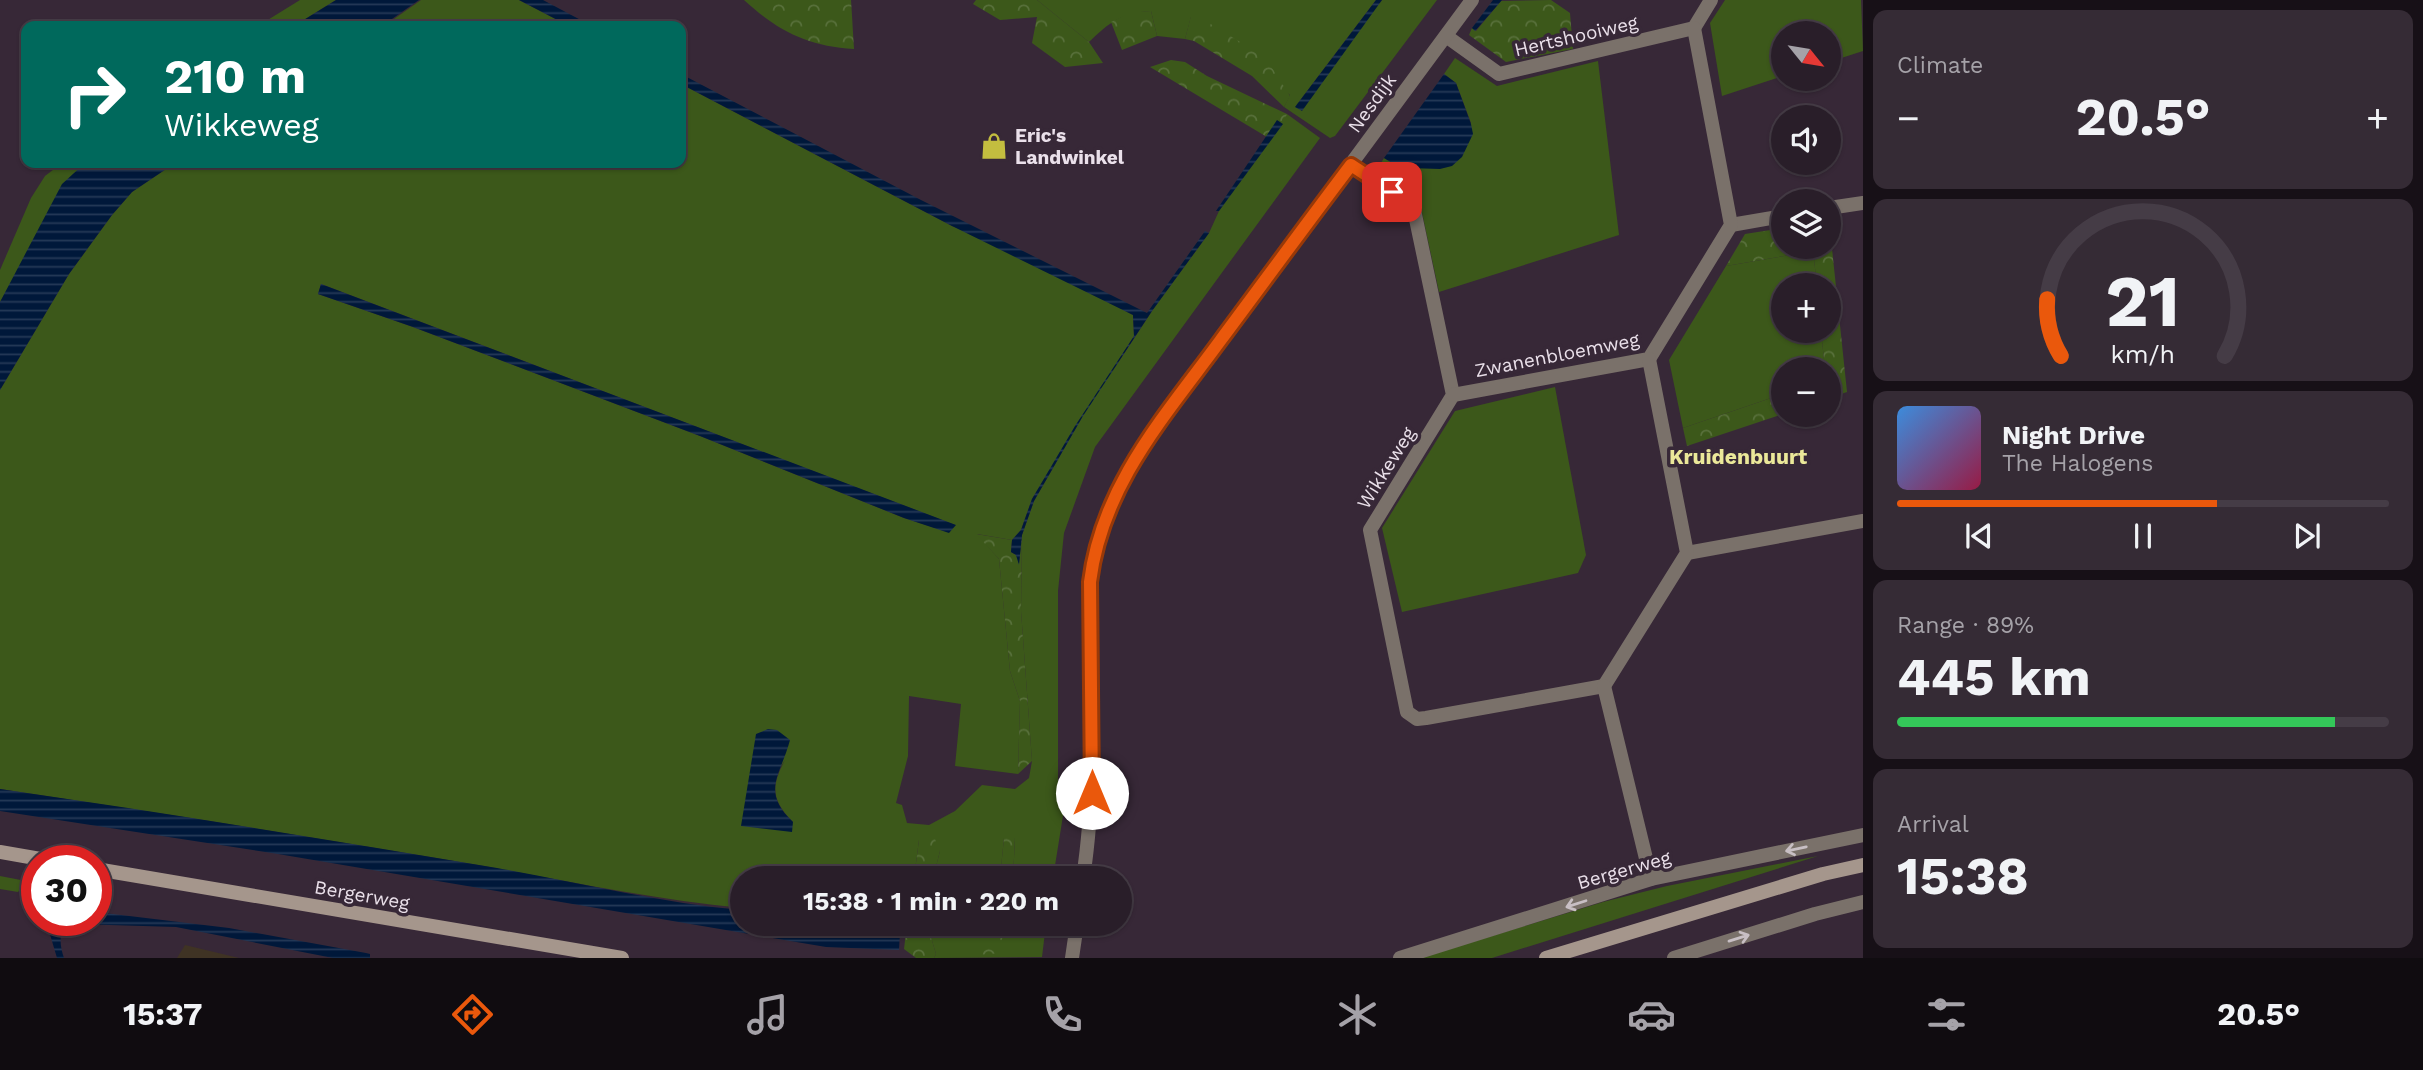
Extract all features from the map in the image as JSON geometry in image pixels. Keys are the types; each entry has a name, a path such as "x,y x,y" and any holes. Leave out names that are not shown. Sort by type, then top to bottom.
{"main road":[{"path":"0,852 21,856"},
{"path":"1546,958 1863,864"},
{"name":"Bergerweg","path":"112,872 622,958"}],"street":[{"name":"Nesdijk","path":"1085,866 1092,793 1090,582 1093,559 1108,509 1132,464 1157,427 1472,0"},
{"path":"1711,0 1694,28 1731,225 1771,218"},
{"name":"Hertshooiweg","path":"1446,36 1499,74 1694,28"},
{"path":"1351,165 1413,205 1453,395"},
{"path":"1841,206 1863,203"},
{"name":"Zwanenbloemweg","path":"1453,395 1649,359 1731,225"},
{"path":"1649,359 1687,553 1604,686 1651,879"},
{"name":"Wikkeweg","path":"1453,395 1370,530 1407,712 1417,719 1426,718 1604,686"},
{"path":"1687,553 1863,521"},
{"name":"Bergerweg","path":"1400,958 1651,879 1863,835"},
{"path":"1674,958 1815,914 1863,902"},
{"path":"1072,958 1075,936"}],"shaded area":[{"path":"185,945 239,958 177,958"}],"green space":[{"path":"300,0 336,0 302,21 266,21"},
{"path":"421,0 519,0 559,21 391,21"},
{"path":"744,0 851,0 854,49 822,44 794,35"},
{"path":"976,0 1037,0 1089,42 1103,63 1065,67 1032,43 1037,17 1000,20 973,4"},
{"path":"1037,0 1376,0 1295,107 1382,0 1437,0 1335,136 1330,138 1284,107 1290,95 1191,17 1185,39 1157,36 1151,11 1117,20 1089,42"},
{"path":"1551,0 1570,13 1573,49 1506,62 1469,35 1472,28 1476,31 1501,1"},
{"path":"1725,0 1861,0 1863,51 1841,58 1841,21 1771,21 1771,80 1722,96 1710,23"},
{"path":"1151,11 1157,36 1122,50 1111,22 1131,12"},
{"path":"1191,16 1204,20 1265,57 1290,96 1284,107 1252,76 1194,41 1185,39"},
{"path":"1455,58 1497,86 1598,61 1619,235 1439,292 1418,194 1378,168 1384,158 1394,164 1417,167 1471,123 1456,83 1444,74"},
{"path":"1171,60 1185,62 1207,76 1287,114 1283,124 1277,121 1267,137 1150,67"},
{"path":"686,87 952,226 998,243 1133,315 1134,336 1110,375 1152,311 1209,233 1219,211 1287,114 1320,138 1095,447 1064,533 1058,591 1058,785 1066,797 1055,866 1014,866 1015,838 1004,838 1001,866 936,866 940,851 919,840 916,866 730,866 730,907 636,894 345,843 0,789 0,390 69,274 132,192 168,168 686,168","holes":["321,284 955,525 948,532 904,518 700,436 413,327 318,294","1081,419 1034,501 1022,535 1021,611 1032,761 1029,778 1015,789 982,785 955,811 929,825 907,823 902,805 896,803 908,756 909,696 961,704 955,766 1018,774 1020,701 1010,671 999,559 977,534 1012,540 1021,530 1032,499","785,760 777,778 777,800 793,822 741,826"]},
{"path":"55,168 84,168 0,302 0,270 31,198 45,176"},
{"path":"1771,230 1771,258 1726,266 1745,234"},
{"path":"1771,258 1814,259 1816,273 1771,273 1771,343 1822,343 1824,357 1771,357 1771,398 1683,428 1669,360 1726,266"},
{"path":"1814,259 1833,259 1835,273 1816,273"},
{"path":"1841,335 1847,392 1841,394 1841,357 1824,357 1822,343 1841,343"},
{"path":"1555,387 1586,555 1578,573 1402,612 1382,528 1455,411"},
{"path":"1771,398 1771,418 1687,446 1683,428"},
{"path":"976,534 1012,540 1011,552 1019,562 1022,535 1021,611 1032,761 1018,774 1020,701 1010,671 999,559"},
{"path":"1015,837 1014,866 1001,866 1004,838"},
{"path":"935,839 940,851 936,866 916,866 919,840"},
{"path":"1818,856 1492,958 1420,958 1603,902 1667,886"},
{"path":"0,876 21,880 18,892 0,889"},
{"path":"906,936 931,936 936,954 934,958 916,958 904,949"},
{"path":"931,936 1045,936 1042,957 934,958 936,954"},
{"path":"979,936 1008,936 1003,953 976,955"}],"water":[{"path":"336,0 419,0 389,21 302,21"},
{"path":"519,0 543,0 583,21 559,21"},
{"path":"1376,0 1382,0 1302,111 1295,107"},
{"path":"1493,0 1502,0 1475,31 1472,28"},
{"path":"1444,74 1456,83 1471,124 1473,134 1462,157 1452,166 1440,169 1408,168 1384,158"},
{"path":"686,77 921,200 1147,313 1205,231 1209,233 1152,311 1083,416 1034,501 1022,535 1019,565 1016,555 1011,552 1012,540 1021,530 1032,499 1075,426 1134,336 1133,315 952,226 686,87"},
{"path":"1277,120 1283,124 1219,211 1216,211"},
{"path":"80,168 168,168 132,192 112,215 69,274 0,390 0,302 62,184"},
{"path":"321,284 956,525 949,533 904,518 700,436 413,327 318,294"},
{"path":"768,729 777,730 790,740 778,773 775,792 783,811 793,822 792,832 741,826 756,734"},
{"path":"0,789 311,837 730,909 730,931 278,854 0,811"},
{"path":"112,914 229,928 366,953 370,954 370,958 333,958 176,927 112,925"},
{"path":"50,936 61,936 64,958 57,958"},
{"path":"761,936 900,936 899,950 826,947"}],"place":[{"name":"Eric's Landwinkel","path":"994,146"}],"district":[{"name":"Kruidenbuurt","path":"1738,456"}],"route":[{"path":"1092,793 1090,582 1093,559 1114,495 1157,427 1351,165 1392,192"}]}
